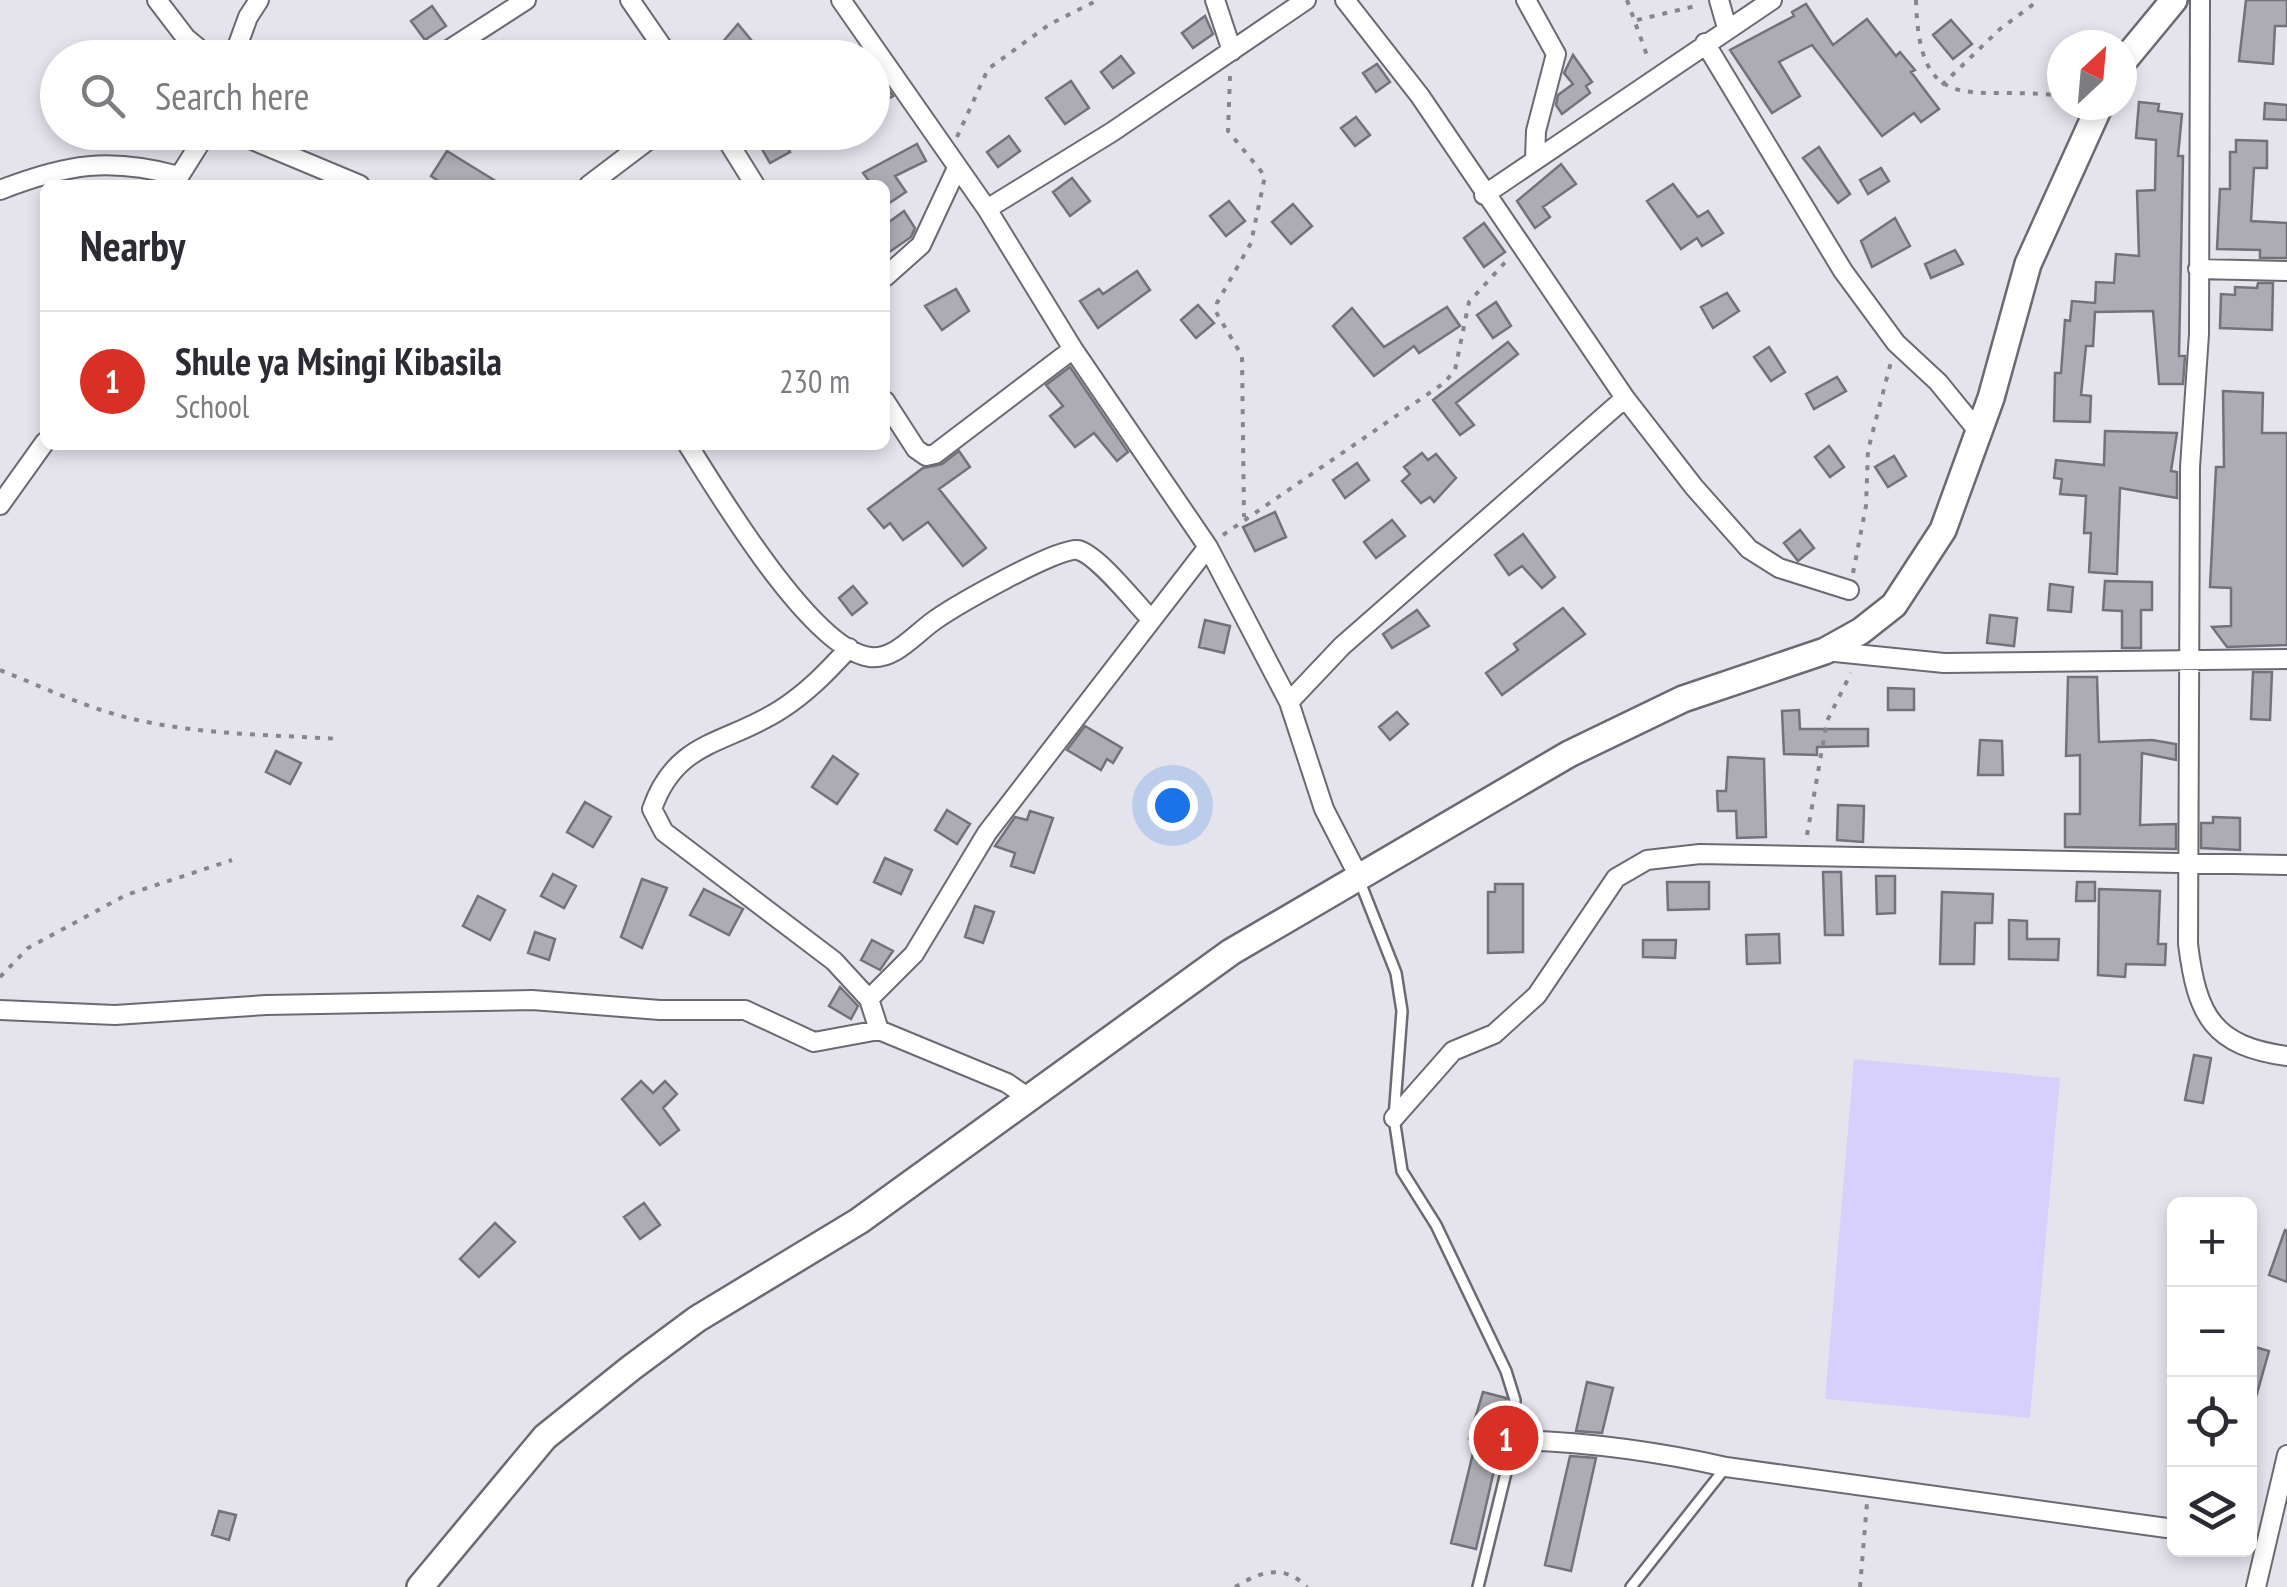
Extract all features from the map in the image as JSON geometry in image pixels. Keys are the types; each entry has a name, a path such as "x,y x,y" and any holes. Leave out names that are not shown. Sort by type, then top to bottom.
{"main road":[{"path":"2137,45 2174,0"},
{"path":"420,1587 545,1437 630,1368 697,1319 859,1221 1230,952 1569,754 1682,699 1825,651 1861,632 1894,605 1943,530 1991,398 2028,264 2093,120"}],"street":[{"path":"156,0 188,40"},
{"path":"240,40 259,0"},
{"path":"464,40 526,0"},
{"path":"630,0 658,40"},
{"path":"841,0 869,40"},
{"path":"1215,0 1232,51"},
{"path":"987,209 1306,0"},
{"path":"1345,0 1420,96 1625,398 1749,548 1779,568 1850,590"},
{"path":"1526,0 1556,54 1536,130 1535,159"},
{"path":"1717,0 1728,28"},
{"path":"1484,194 1772,0"},
{"path":"2200,0 2199,334 2190,466 2192,660 2185,865 2191,966 2206,1013 2224,1039 2249,1051 2287,1056"},
{"path":"1705,42 1843,271 1896,343 1938,382 1978,431"},
{"path":"890,70 987,209 1073,349 1208,548 1289,702 1324,809 1358,875"},
{"path":"0,190 84,164 133,164 176,180 195,150"},
{"path":"276,150 348,180"},
{"path":"596,180 635,150"},
{"path":"733,150 752,180"},
{"path":"890,272 921,244 953,161"},
{"path":"2198,269 2287,271"},
{"path":"890,409 916,449 926,456 935,454 1073,349"},
{"path":"1289,702 1342,646 1625,398"},
{"path":"0,505 40,449"},
{"path":"691,450 785,588 828,634 869,657 890,655 938,618 1064,550 1090,556 1150,618"},
{"path":"869,999 914,954 987,834 1150,618 1208,548"},
{"path":"849,648 812,687 779,711 680,760 663,778 652,809 664,832 834,961 869,999 879,1030"},
{"path":"1825,651 1944,663 2287,659"},
{"path":"1394,1118 1452,1050 1494,1034 1537,994 1616,878 1647,860 1700,854 2287,865"},
{"path":"0,1010 114,1015 266,1005 532,1000 660,1010 745,1010 814,1042 879,1030 1007,1083 1030,1099"},
{"path":"1514,1440 1619,1446 1726,1467 2167,1528"},
{"path":"2257,1540 2287,1454"},
{"path":"2256,1587 2257,1557"}],"lane":[{"path":"1358,875 1396,973 1402,1011 1394,1118 1402,1171 1436,1225 1506,1371 1514,1400 1514,1440 1478,1587"},
{"path":"1631,1587 1726,1467"}],"path":[{"path":"953,161 988,69 1050,24 1098,0"},
{"path":"1627,0 1654,76"},
{"path":"1637,20 1674,14 1717,0"},
{"path":"1916,0 1917,44 1942,85 1956,93 2008,90 2047,94"},
{"path":"1942,85 2000,29 2039,0"},
{"path":"1232,51 1228,131 1265,176 1251,243 1217,302 1216,312 1242,356 1244,517"},
{"path":"1208,548 1244,517 1301,484 1444,384 1455,370 1468,302 1477,288 1521,248"},
{"path":"1850,590 1866,506 1868,450 1896,343"},
{"path":"1804,856 1827,721 1851,681 1852,654"},
{"path":"0,670 102,710 147,721 212,732 339,739"},
{"path":"0,977 28,948 126,895 232,860"},
{"path":"1860,1587 1868,1488"},
{"path":"1234,1587 1257,1574 1278,1570 1308,1587"}],"shaded area":[{"path":"1854,1059 2060,1078 2030,1418 1825,1399"}],"building":[{"path":"2246,0 2287,0 2287,26 2275,26 2273,64 2239,61"},
{"path":"1806,4 1833,45 1867,19 1896,56 1900,52 1915,70 1911,72 1939,109 1921,122 1914,113 1882,136 1812,45 1779,62 1800,96 1772,113 1730,50 1794,16 1792,12"},
{"path":"432,6 446,26 425,40 411,21"},
{"path":"1205,16 1213,34 1193,48 1182,33"},
{"path":"1951,20 1972,44 1953,59 1933,35"},
{"path":"738,24 751,40 724,40"},
{"path":"1573,55 1592,82 1586,86 1590,93 1562,114 1556,105 1558,95 1573,84 1564,73"},
{"path":"1121,56 1134,73 1113,88 1101,72"},
{"path":"1377,64 1390,82 1376,92 1363,73"},
{"path":"1071,81 1089,108 1065,124 1046,98"},
{"path":"2139,102 2159,104 2158,111 2182,114 2178,156 2183,156 2179,356 2185,356 2183,384 2159,384 2153,311 2095,312 2093,346 2086,346 2081,395 2091,396 2090,422 2054,421 2055,373 2061,373 2065,320 2070,321 2072,301 2095,303 2096,282 2114,283 2116,254 2139,256 2137,191 2155,190 2156,140 2136,138"},
{"path":"2265,103 2287,105 2287,120 2264,119"},
{"path":"1356,117 1370,135 1355,146 1341,128"},
{"path":"1009,136 1020,151 998,167 987,152"},
{"path":"2236,140 2267,141 2267,168 2254,168 2251,221 2287,223 2287,258 2260,258 2260,250 2217,249 2220,189 2230,189 2230,152 2236,152"},
{"path":"917,144 926,161 895,176 906,192 890,203 890,180 868,180 863,173"},
{"path":"1819,147 1850,194 1838,203 1803,158"},
{"path":"762,150 789,150 790,152 770,163"},
{"path":"447,151 494,180 437,180 431,176"},
{"path":"1561,164 1576,184 1543,207 1550,217 1535,228 1517,201"},
{"path":"1881,168 1889,181 1868,194 1860,180"},
{"path":"1072,178 1090,201 1070,216 1053,192"},
{"path":"1673,184 1698,217 1708,211 1723,233 1702,246 1697,238 1681,249 1647,201"},
{"path":"1229,201 1245,221 1226,236 1210,216"},
{"path":"1293,204 1312,226 1291,244 1272,222"},
{"path":"904,211 915,228 911,237 890,252 890,221"},
{"path":"1895,218 1910,246 1872,267 1861,241"},
{"path":"1484,223 1505,252 1484,267 1464,238"},
{"path":"1955,250 1963,264 1931,278 1925,264"},
{"path":"1137,271 1150,290 1098,328 1080,301 1099,289 1103,294"},
{"path":"2258,283 2273,283 2272,330 2220,328 2221,294 2235,295 2235,287 2257,288"},
{"path":"956,289 969,311 942,330 925,306"},
{"path":"1727,293 1739,311 1713,328 1701,307"},
{"path":"1496,302 1511,326 1493,338 1477,315"},
{"path":"1198,305 1214,323 1196,338 1181,320"},
{"path":"1447,307 1460,326 1419,353 1414,346 1374,376 1333,326 1352,308 1384,347"},
{"path":"1508,342 1518,354 1456,403 1474,425 1460,435 1433,400"},
{"path":"1769,347 1785,372 1771,381 1754,357"},
{"path":"1070,367 1128,452 1117,461 1094,433 1075,447 1050,416 1063,406 1046,385"},
{"path":"1837,377 1846,391 1814,409 1806,394"},
{"path":"2223,391 2263,393 2262,433 2287,433 2287,645 2227,647 2212,627 2231,626 2231,588 2210,587 2216,467 2224,467"},
{"path":"2105,431 2177,433 2171,471 2177,472 2177,498 2120,488 2117,574 2089,572 2091,533 2084,533 2086,496 2060,494 2062,479 2054,478 2056,460 2104,465"},
{"path":"1829,446 1844,467 1830,477 1815,457"},
{"path":"959,451 970,467 939,489 986,548 963,566 928,522 903,540 890,523 884,528 868,509 923,468 942,464"},
{"path":"1422,453 1428,460 1436,454 1456,478 1434,502 1430,497 1421,503 1402,481 1410,474 1404,467"},
{"path":"1894,456 1906,476 1888,487 1875,467"},
{"path":"1357,463 1369,480 1345,498 1333,480"},
{"path":"1275,512 1286,537 1255,551 1243,527"},
{"path":"1392,520 1405,536 1376,558 1364,542"},
{"path":"1800,530 1814,548 1798,561 1784,543"},
{"path":"1523,534 1555,577 1542,588 1522,566 1509,575 1495,555"},
{"path":"2105,581 2152,582 2152,610 2141,610 2141,648 2122,648 2122,611 2103,610"},
{"path":"2050,584 2073,587 2071,612 2048,610"},
{"path":"853,586 867,603 852,615 839,598"},
{"path":"1563,608 1585,634 1502,695 1486,673 1518,650 1514,644"},
{"path":"1417,610 1429,626 1392,648 1383,634"},
{"path":"1990,615 2017,618 2014,646 1987,643"},
{"path":"1205,620 1230,626 1224,653 1199,647"},
{"path":"2253,672 2272,672 2270,720 2251,719"},
{"path":"2068,677 2097,677 2099,742 2152,740 2176,744 2176,760 2142,753 2140,825 2176,824 2176,849 2065,847 2065,814 2080,814 2080,755 2066,756"},
{"path":"1888,688 1914,689 1914,710 1888,710"},
{"path":"1799,710 1800,729 1868,729 1868,746 1817,747 1817,755 1784,754 1782,711"},
{"path":"1397,712 1408,724 1390,740 1379,727"},
{"path":"1085,726 1122,748 1113,763 1107,759 1101,770 1067,750"},
{"path":"1980,740 2002,741 2003,775 1978,775"},
{"path":"276,751 301,763 290,784 266,772"},
{"path":"833,756 858,774 837,804 812,787"},
{"path":"1728,757 1764,759 1766,837 1737,838 1736,811 1718,811 1717,791 1726,791"},
{"path":"585,802 611,817 593,847 567,832"},
{"path":"1838,805 1864,806 1863,842 1837,840"},
{"path":"947,810 970,824 957,844 935,830"},
{"path":"1030,811 1053,818 1034,873 1011,866 1015,853 995,846 1015,817 1027,820"},
{"path":"2213,817 2240,818 2240,850 2201,848 2201,823 2213,823"},
{"path":"885,858 912,870 901,894 874,882"},
{"path":"1823,872 1841,872 1843,935 1825,935"},
{"path":"553,874 576,886 564,908 541,896"},
{"path":"1876,876 1895,876 1895,913 1877,914"},
{"path":"642,879 667,888 642,948 621,937"},
{"path":"1667,882 1709,882 1709,909 1668,910"},
{"path":"2077,882 2095,882 2095,901 2076,901"},
{"path":"1495,884 1523,884 1523,952 1488,953 1488,892 1495,892"},
{"path":"704,889 743,909 729,935 690,915"},
{"path":"2099,889 2160,891 2158,944 2166,944 2165,965 2126,964 2125,977 2098,975"},
{"path":"1942,892 1993,894 1992,923 1975,923 1974,964 1940,964"},
{"path":"478,896 505,910 490,940 463,926"},
{"path":"975,906 994,912 983,943 965,937"},
{"path":"2009,920 2027,921 2027,939 2059,939 2058,960 2009,959"},
{"path":"535,932 555,939 549,960 528,953"},
{"path":"1779,934 1780,963 1747,964 1746,935"},
{"path":"872,940 893,951 880,970 861,960"},
{"path":"1643,940 1676,940 1675,958 1643,957"},
{"path":"840,987 858,1006 851,1019 829,1006"},
{"path":"2194,1055 2211,1058 2203,1103 2185,1100"},
{"path":"641,1081 653,1093 665,1081 677,1094 663,1108 679,1130 660,1145 622,1099"},
{"path":"644,1203 660,1225 640,1239 624,1217"},
{"path":"495,1223 515,1242 479,1277 460,1259"},
{"path":"2287,1231 2287,1282 2269,1275"},
{"path":"2257,1347 2269,1351 2257,1393"},
{"path":"1587,1382 1613,1388 1602,1433 1576,1431"},
{"path":"1483,1392 1506,1398 1506,1418 1476,1549 1451,1543 1476,1441 1469,1439"},
{"path":"1570,1456 1596,1458 1571,1571 1545,1565"},
{"path":"219,1511 236,1515 229,1540 212,1535"}],"place":[{"name":"Shule ya Msingi Kibasila","path":"1506,1438"}]}
